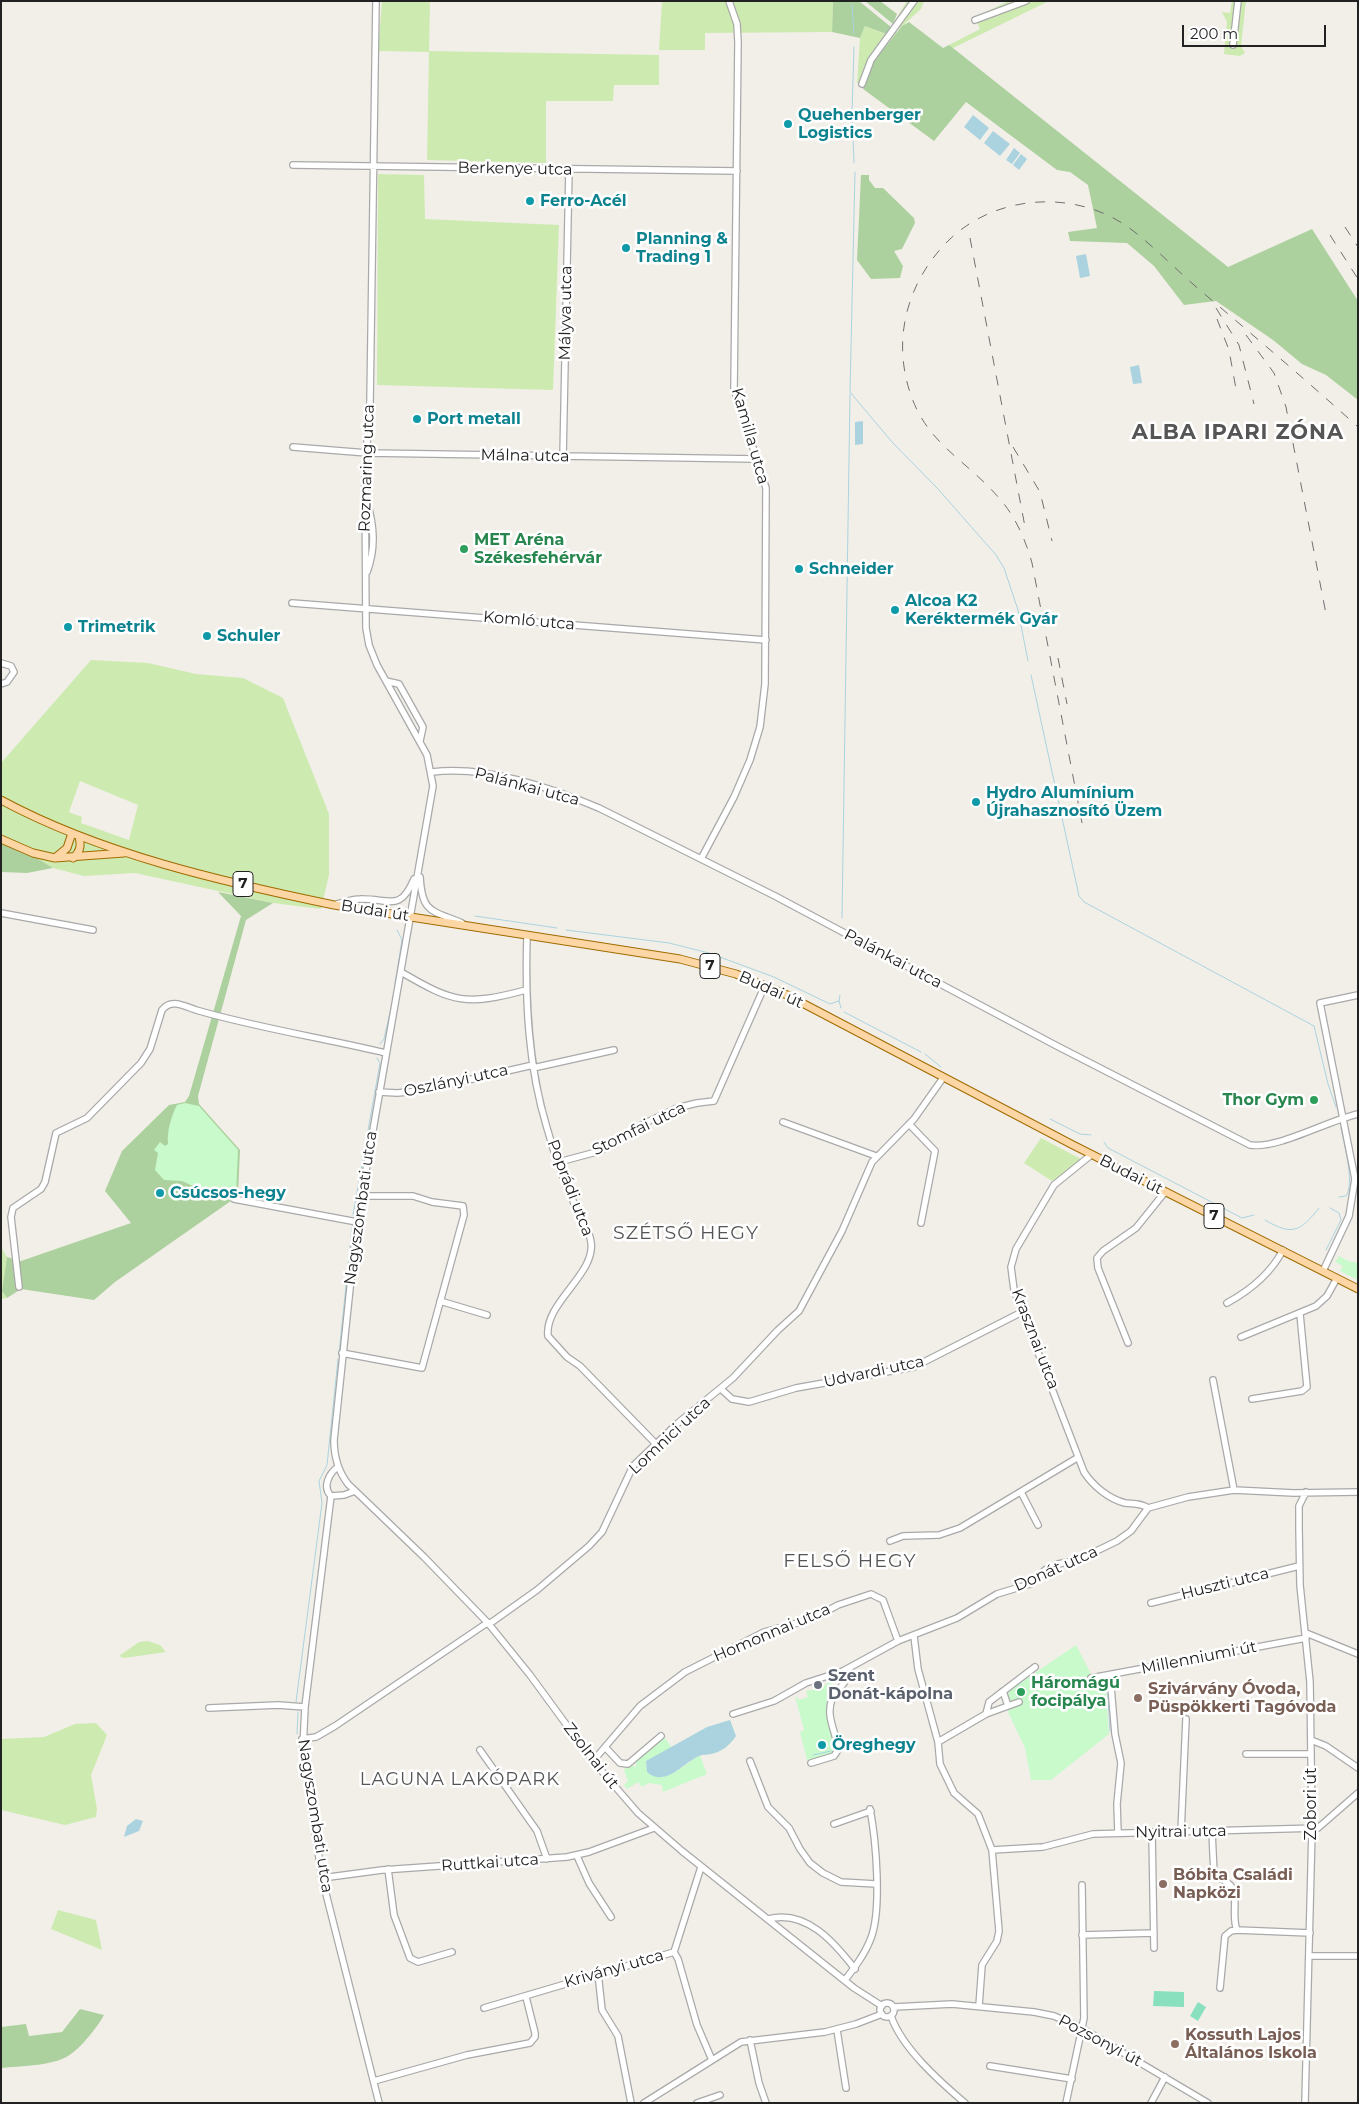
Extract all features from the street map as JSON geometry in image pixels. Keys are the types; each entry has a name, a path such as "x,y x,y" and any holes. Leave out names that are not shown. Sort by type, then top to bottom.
{"main road":[{"name":"7","path":"1,800 75,834"},
{"name":"Budai út","path":"75,834 135,854 219,878 334,905 682,959 736,974 765,985 1091,1155 1358,1289"},
{"path":"55,858 67,848 75,834"},
{"path":"73,858 81,845 75,834"},
{"path":"1,839 32,853 55,858 73,858 104,853 135,854"}],"street":[{"name":"Rozmaring utca","path":"365,607 365,577 373,556 373,523 365,494 374,166 376,1"},
{"name":"Kamilla utca","path":"701,860 741,782 757,736 764,699 766,640 767,499 764,477 734,389 738,42 737,24 729,1"},
{"path":"862,84 871,60 914,1"},
{"path":"975,20 1026,1"},
{"path":"1233,45 1238,1"},
{"name":"Berkenye utca","path":"293,165 737,171"},
{"name":"Mályva utca","path":"563,457 569,169"},
{"name":"Málna utca","path":"293,447 367,453 758,459"},
{"name":"Komló utca","path":"292,603 365,607 766,640"},
{"path":"365,607 369,645 420,741 432,772 432,792 410,916"},
{"path":"1,663 12,666 14,672 7,682 1,684"},
{"path":"386,680 399,684 424,727 420,741"},
{"name":"Palánkai utca","path":"432,772 456,770 475,772 570,796 617,816 1250,1145 1275,1144 1345,1117 1358,1114"},
{"path":"334,905 360,899 398,901 409,892 419,867"},
{"path":"419,867 420,891 425,905 433,911 471,927"},
{"path":"1,913 93,930"},
{"name":"Nagyszombati utca","path":"379,2103 322,1878 302,1739 331,1496 327,1490 328,1479 330,1473 338,1467 334,1440 357,1222 410,916"},
{"name":"Poprádi utca","path":"527,936 526,990 533,1066 546,1127 574,1203 589,1233 592,1248 583,1268 557,1307 548,1327 548,1336 656,1444"},
{"path":"401,972 433,990 458,998 486,1000 526,990"},
{"name":"Stomfai utca","path":"559,1162 600,1151 634,1132 645,1122 677,1108 697,1102 714,1101 765,985"},
{"path":"1323,1271 1349,1216 1354,1196 1355,1171 1320,1003 1358,995"},
{"path":"19,1287 11,1217 13,1208 20,1201 41,1189 46,1182 56,1133 87,1118 146,1056 160,1014 165,1005 175,1003 222,1017 386,1053"},
{"name":"Oszlányi utca","path":"379,1092 420,1091 614,1050"},
{"name":"Lomnici utca","path":"302,1739 316,1737 344,1720 537,1590 594,1542 602,1532 629,1471 656,1444 721,1389 754,1358 802,1306 842,1232 864,1178 876,1156 909,1124 943,1078"},
{"path":"783,1122 876,1156"},
{"path":"909,1124 935,1151 921,1223"},
{"name":"Krasznai utca","path":"1091,1155 1052,1188 1013,1254 1010,1267 1014,1290 1022,1312 1076,1448 1077,1458 1089,1479 1117,1500 1139,1504 1148,1508"},
{"path":"1128,1343 1098,1268 1097,1258 1103,1251 1136,1228 1165,1192"},
{"path":"342,1353 422,1368 462,1222 463,1206 432,1202 413,1196 361,1196"},
{"path":"234,1199 357,1222"},
{"path":"1227,1303 1250,1288 1275,1263 1283,1250"},
{"path":"1241,1337 1300,1314 1322,1301 1337,1278"},
{"path":"440,1301 487,1315"},
{"name":"Udvardi utca","path":"721,1389 732,1399 749,1402 796,1388 914,1367 1022,1312"},
{"path":"1252,1398 1306,1389 1300,1314"},
{"path":"1213,1380 1234,1490"},
{"path":"890,1541 903,1536 939,1535 978,1519 1077,1458"},
{"name":"Zsolnai út","path":"338,1467 344,1478 355,1490 430,1562 488,1623 530,1675 593,1761 625,1799 654,1828 845,1980 882,2006"},
{"path":"331,1496 344,1495 355,1490"},
{"path":"1148,1508 1188,1497 1234,1490 1294,1493 1358,1492"},
{"path":"1021,1492 1038,1525"},
{"name":"Zobori út","path":"1299,1506 1306,1492"},
{"name":"Zobori út","path":"1294,1493 1299,1506 1300,1566 1306,1635 1311,1754 1310,1956 1305,2103"},
{"name":"Donát utca","path":"733,1714 774,1701 806,1683 842,1671 898,1641 964,1614 997,1594 1030,1584 1045,1570 1058,1564 1078,1560 1117,1541 1130,1532 1148,1508"},
{"name":"Huszti utca","path":"1151,1603 1300,1566"},
{"name":"Homonnai utca","path":"593,1761 640,1706 685,1672 764,1632 812,1619 854,1599 871,1594 883,1600 898,1641"},
{"path":"1306,1635 1358,1654"},
{"name":"Millenniumi út","path":"1091,1678 1306,1635"},
{"path":"914,1636 918,1669 938,1742 938,1757 942,1769 958,1797 978,1814 992,1850 999,1931 997,1942 982,1965 979,2006"},
{"path":"986,1714 989,1702 1035,1667"},
{"path":"811,1764 834,1756 838,1750 832,1726 830,1704 833,1696 844,1683 842,1671"},
{"path":"1110,1675 1115,1734 1122,1772 1117,1804 1118,1833"},
{"path":"1003,1690 1008,1706"},
{"path":"938,1742 986,1714 1019,1702"},
{"path":"210,1708 305,1707"},
{"path":"1181,1832 1186,1719"},
{"path":"605,1747 620,1762 628,1764 661,1736"},
{"path":"1310,1740 1326,1746 1358,1768"},
{"path":"480,1750 537,1831 547,1859"},
{"path":"1246,1754 1311,1754"},
{"path":"750,1761 768,1807 789,1828 810,1863 822,1874 841,1882 876,1884"},
{"name":"Nyitrai utca","path":"992,1850 1035,1848 1094,1834 1312,1829 1324,1825 1358,1792"},
{"path":"834,1824 871,1810 876,1884 874,1931 865,1952 845,1980"},
{"name":"Ruttkai utca","path":"322,1878 388,1869 577,1856 654,1828"},
{"path":"1152,1832 1154,1948"},
{"path":"1212,1832 1214,1874 1232,1887 1234,1921 1237,1930"},
{"path":"577,1856 589,1883 611,1917"},
{"name":"Kriványi utca","path":"484,2008 674,1952 701,1867"},
{"path":"388,1869 394,1915 410,1958 418,1962 452,1952"},
{"path":"1066,2103 1083,2029 1082,1885"},
{"path":"768,1919 790,1919 818,1930 832,1940 854,1968"},
{"path":"1220,1988 1225,1936 1231,1931 1310,1933"},
{"path":"1082,1935 1154,1933"},
{"path":"674,1952 678,1958 697,2025 712,2060"},
{"path":"1310,1956 1358,1956"},
{"path":"598,1973 602,2010 618,2036 631,2103"},
{"path":"374,2081 467,2055 530,2043 535,2037 535,2033 526,1997"},
{"path":"882,2014 882,2006 887,2003 894,2007 891,2016"},
{"name":"Pozsonyi út","path":"894,2007 934,2004 979,2006 1048,2014 1083,2029 1208,2103"},
{"path":"644,2103 728,2048 741,2042 837,2030 882,2014 891,2016"},
{"path":"891,2016 901,2037 940,2082 965,2103"},
{"path":"837,2030 846,2088"},
{"path":"750,2040 759,2083 766,2103"},
{"path":"990,2066 1072,2079"},
{"path":"1151,2103 1165,2077"},
{"path":"697,2103 720,2095"}],"green space":[{"path":"382,1 430,1 429,51 659,55 659,85 614,85 613,101 546,101 546,163 427,160 429,52 378,51"},
{"path":"662,1 833,1 832,32 705,33 705,50 659,50"},
{"path":"833,1 859,1 891,27 886,34 865,26 860,38 832,32"},
{"path":"865,1 880,1 897,14 893,24"},
{"path":"907,1 924,1 921,9 899,29 893,24"},
{"path":"1009,1 1049,1 953,48 949,45 980,29 975,17"},
{"path":"1232,1 1246,1 1241,46 1245,53 1240,56 1224,54 1227,22 1222,12 1230,13"},
{"path":"909,22 943,48 949,45 953,48 1228,267 1312,229 1358,301 1358,400 1326,375 1302,364 1273,340 1216,301 1184,305 1154,266 1127,243 1070,241 1068,232 1097,228 1088,185 1070,172 1057,170 966,102 934,141 863,89 870,66 902,26"},
{"path":"865,26 885,34 891,27 897,32 870,66 864,84 857,83 860,38"},
{"path":"378,174 424,175 425,219 559,225 553,390 377,385"},
{"path":"861,175 869,175 869,180 875,188 883,188 914,218 915,223 902,249 894,251 903,266 900,278 871,279 857,260"},
{"path":"91,660 148,663 196,674 243,678 283,698 329,814 329,875 321,909 273,903 135,873 84,876 53,868 1,836 1,763","holes":["80,781 138,805 129,840 81,823 82,817 69,812"]},
{"path":"1,836 53,868 27,873 1,872"},
{"path":"218,892 273,903 246,920 198,1096 199,1104 240,1150 238,1196 115,1282 94,1300 21,1289 7,1298 2,1291 7,1257 21,1261 131,1223 105,1191 122,1151 169,1105 185,1102 189,1096 241,916"},
{"path":"185,1103 199,1106 238,1150 236,1195 225,1201 182,1181 164,1180 155,1170 158,1153 154,1150 160,1142 165,1146 168,1144 173,1114 177,1105"},
{"path":"1041,1138 1082,1161 1052,1181 1024,1163"},
{"path":"1,1247 7,1257 2,1291 7,1298 1,1299"},
{"path":"1339,1256 1348,1261 1358,1263 1358,1280 1340,1271 1343,1266 1335,1262"},
{"path":"148,1641 160,1645 166,1652 124,1658 119,1656 139,1642"},
{"path":"1076,1645 1094,1680 1105,1679 1109,1734 1051,1780 1031,1780 1025,1748 1008,1712 1007,1692"},
{"path":"829,1682 833,1684 827,1709 836,1749 827,1756 807,1760 800,1732 804,1730 795,1696 799,1700 808,1697 806,1691 821,1688"},
{"name":"Háromágú focipálya","path":"1019,1686 1023,1686 1027,1692 1023,1698 1019,1698 1015,1694 1015,1690"},
{"path":"96,1723 107,1735 91,1775 97,1809 96,1817 65,1825 1,1810 1,1739 44,1737 75,1724"},
{"path":"665,1738 672,1748 646,1761 647,1772 654,1776 667,1776 700,1755 707,1774 663,1792 662,1785 648,1783 642,1787 638,1782 627,1789 624,1785 628,1781 624,1770 629,1764 636,1767 636,1760 656,1742"},
{"path":"58,1910 96,1920 102,1950 51,1929"},
{"path":"1154,1991 1184,1992 1184,2007 1153,2006"},
{"path":"1198,2002 1206,2007 1198,2021 1190,2016"},
{"path":"80,2009 104,2015 88,2038 73,2053 45,2064 1,2068 1,2027 26,2024 29,2036 62,2032"}],"water":[{"path":"973,115 989,128 980,140 964,127"},
{"path":"993,131 1010,144 1000,156 984,143"},
{"path":"1014,148 1020,153 1012,164 1006,160"},
{"path":"1021,154 1027,159 1019,170 1013,165"},
{"path":"1086,254 1090,276 1080,278 1076,256"},
{"path":"1139,365 1142,383 1133,384 1130,367"},
{"path":"863,421 863,444 855,445 855,422"},
{"path":"730,1720 736,1736 722,1750 699,1756 667,1776 654,1776 647,1772 646,1761 707,1727"},
{"path":"136,1819 143,1821 139,1831 124,1837 127,1826"}],"waterway":[{"path":"852,4 854,34"},
{"path":"854,47 852,113 854,163"},
{"path":"855,172 850,392 892,442 938,489 996,555 1004,568 1018,610 1028,661"},
{"path":"842,918 850,394"},
{"path":"1031,675 1079,896 1084,902 1314,1026 1328,1084 1336,1107"},
{"path":"475,916 557,928"},
{"path":"395,984 402,940 397,930"},
{"path":"566,930 669,943 709,953 774,977 830,1004 839,1001 840,995"},
{"path":"839,1001 841,1008"},
{"path":"380,1044 384,1039 392,1004"},
{"path":"844,1012 921,1052"},
{"path":"925,1054 941,1067"},
{"path":"353,1215 380,1063 377,1058"},
{"path":"1050,1119 1080,1134 1091,1135"},
{"path":"1339,1197 1346,1196 1349,1182 1348,1163 1341,1128"},
{"path":"1104,1142 1108,1148 1242,1218 1254,1215"},
{"path":"1265,1220 1282,1228 1295,1229 1301,1227 1319,1208"},
{"path":"1326,1250 1341,1220 1339,1213 1330,1208"},
{"path":"339,1353 352,1228"},
{"path":"296,1702 322,1503 319,1481 327,1465 338,1359"},
{"path":"1107,1683 1110,1731"},
{"path":"297,1734 298,1712"},
{"path":"813,1755 831,1751"}],"railway":[{"path":"1082,823 1032,563 1024,540 1004,504 989,487 932,433 921,417 912,397 905,373 903,355 905,320 909,304 924,271 946,243 965,227 986,215 1009,207 1034,202 1058,202 1083,206 1106,215 1128,227 1147,242 1358,427"},
{"path":"1345,227 1358,247"},
{"path":"1330,235 1358,279"},
{"path":"970,238 1026,532"},
{"path":"1216,308 1239,345 1254,404"},
{"path":"1217,319 1229,350 1236,389"},
{"path":"1246,335 1274,373 1286,407 1327,619"},
{"path":"1013,447 1040,492 1052,541"},
{"path":"1058,658 1067,704"}],"place":[{"name":"Quehenberger Logistics","path":"788,124"},
{"name":"Ferro-Acél","path":"530,201"},
{"name":"Planning & Trading 1","path":"626,248"},
{"name":"Port metall","path":"417,419"},
{"name":"MET Aréna Székesfehérvár","path":"464,549"},
{"name":"Schneider","path":"799,569"},
{"name":"Alcoa K2 Keréktermék Gyár","path":"895,610"},
{"name":"Trimetrik","path":"68,627"},
{"name":"Schuler","path":"207,636"},
{"name":"Hydro Alumínium Újrahasznosító Üzem","path":"976,802"},
{"name":"Thor Gym","path":"1314,1100"},
{"name":"Csúcsos-hegy","path":"160,1193"},
{"name":"Szent Donát-kápolna","path":"818,1685"},
{"name":"Háromágú focipálya","path":"1021,1692"},
{"name":"Szivárvány Óvoda, Püspökkerti Tagóvoda","path":"1138,1698"},
{"name":"Öreghegy","path":"822,1745"},
{"name":"Bóbita Családi Napközi","path":"1163,1884"},
{"name":"Kossuth Lajos Általános Iskola","path":"1175,2044"}],"district":[{"name":"ALBA IPARI ZÓNA","path":"1238,433"},
{"name":"SZÉTSŐ HEGY","path":"686,1233"},
{"name":"FELSŐ HEGY","path":"850,1561"},
{"name":"LAGUNA LAKÓPARK","path":"460,1780"}]}
